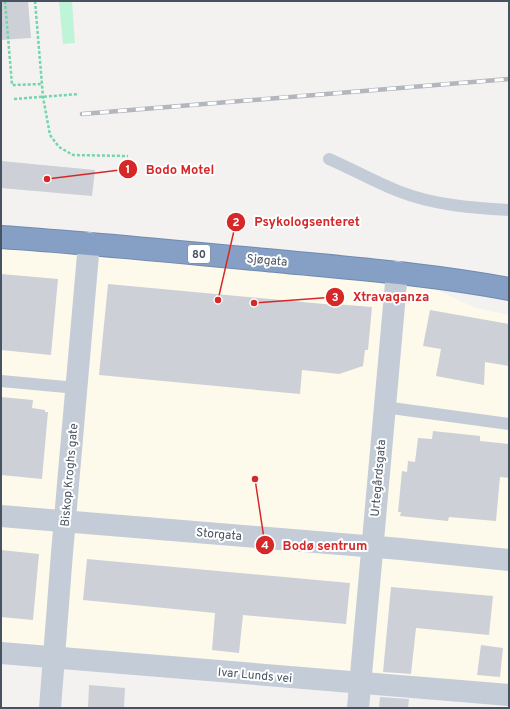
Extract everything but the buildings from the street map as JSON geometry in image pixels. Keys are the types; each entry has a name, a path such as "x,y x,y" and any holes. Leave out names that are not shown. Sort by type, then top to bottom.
{"highway":[{"name":"Sjøgata","path":"1,237 89,243 397,272 509,289"}],"street":[{"name":"Biskop Kroghs gate","path":"50,708 89,243"},
{"name":"Urtegårdsgata","path":"358,708 397,272"},
{"name":"Storgata","path":"1,516 65,520 372,548 401,549 509,560"},
{"name":"Ivar Lunds vei","path":"1,653 360,684 509,695"}],"lane":[{"path":"329,159 398,191 432,201 469,208 509,210"},
{"path":"1,381 76,388"},
{"path":"384,407 509,424"}],"path":[{"path":"5,1 12,85 42,84"},
{"path":"35,1 43,97 50,135 59,148 73,155 128,156"},
{"path":"14,99 80,94"}],"shaded area":[{"path":"1,237 397,272 476,308 509,315 509,694 1,643"}],"green space":[{"path":"59,1 72,1 75,43 63,44"}],"railway":[{"path":"82,114 509,79"}],"place":[{"name":"Bodo Motel","path":"47,179"},
{"name":"Psykologsenteret","path":"218,300"},
{"name":"Xtravaganza","path":"254,303"},
{"name":"Bodø sentrum","path":"255,479"}]}
